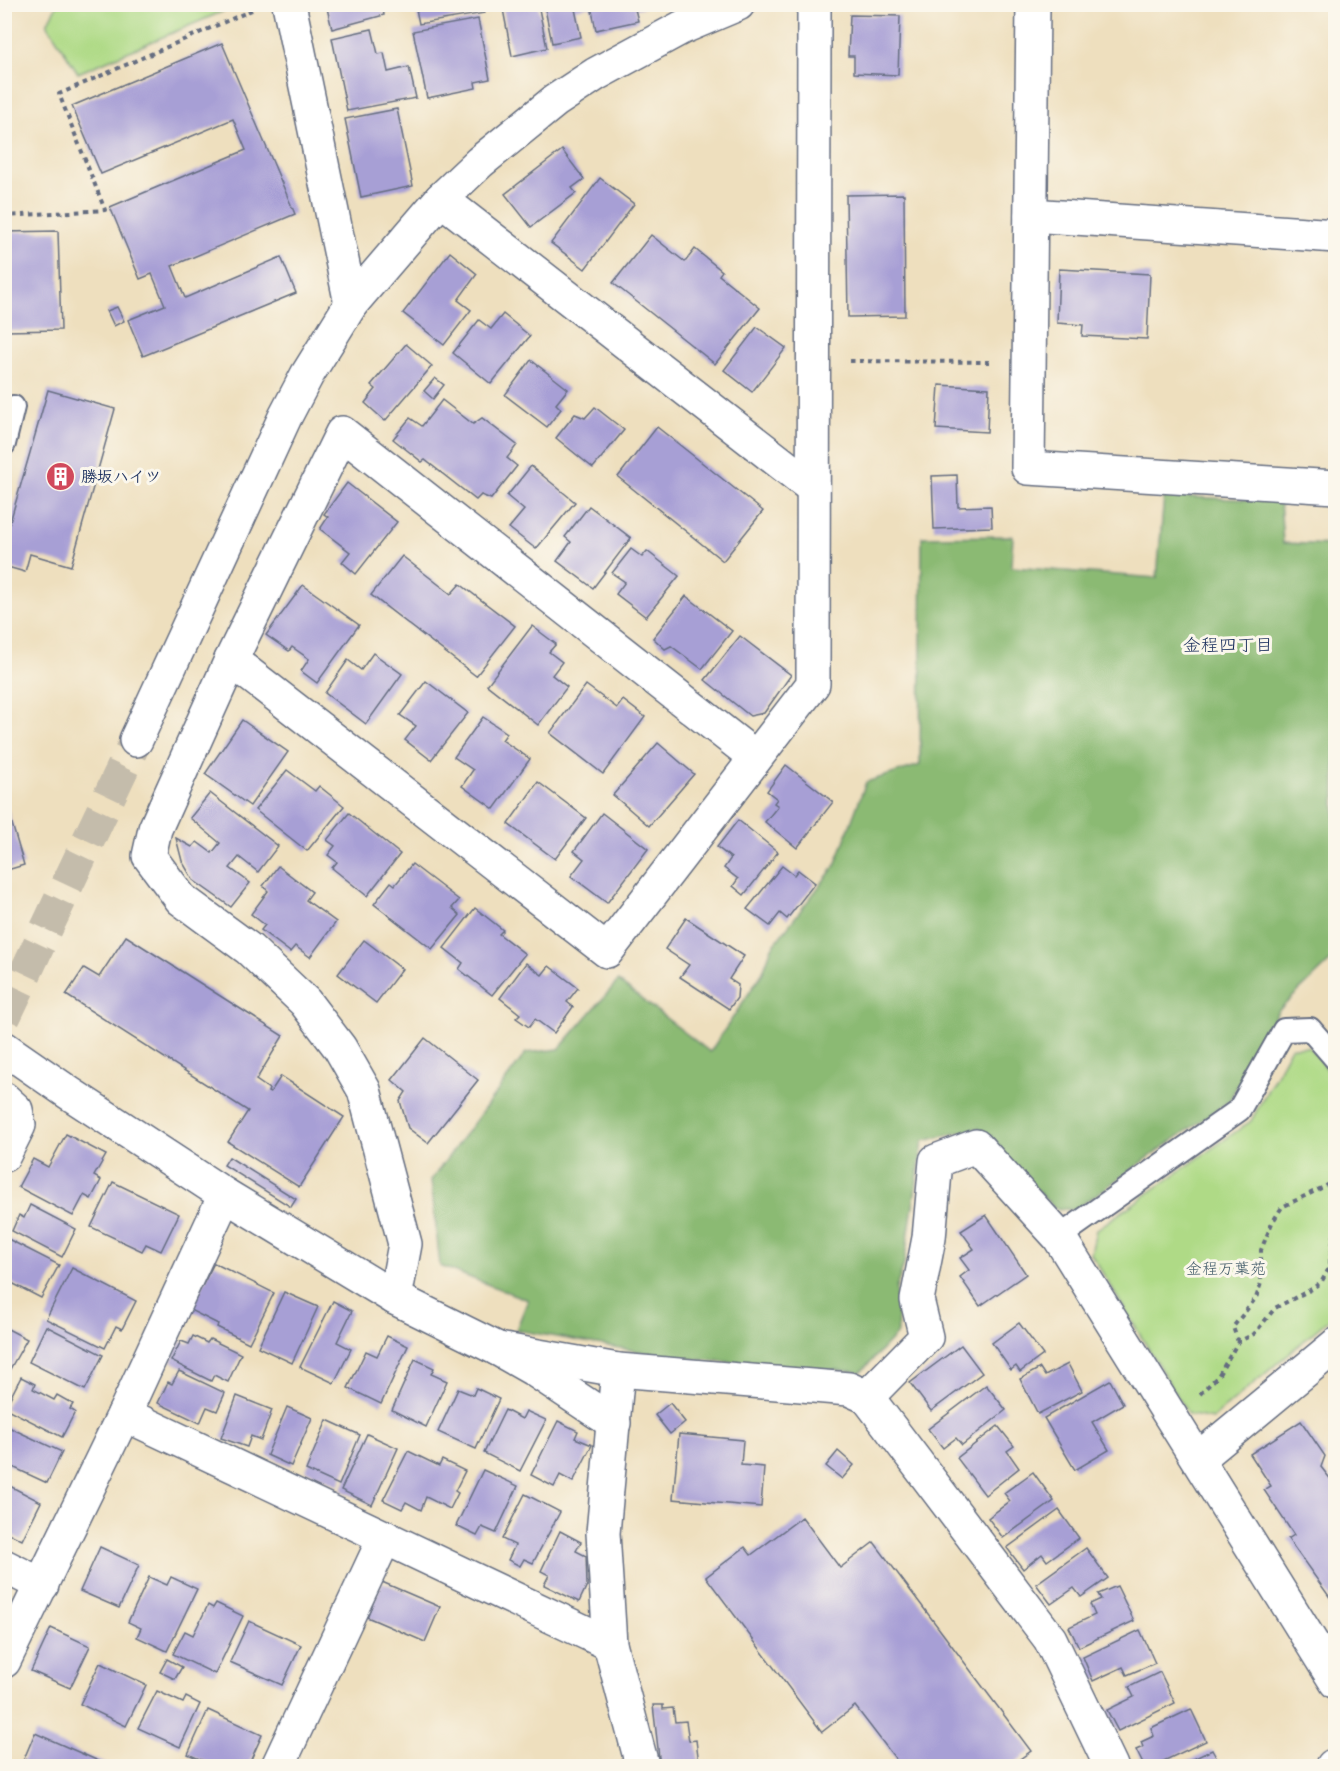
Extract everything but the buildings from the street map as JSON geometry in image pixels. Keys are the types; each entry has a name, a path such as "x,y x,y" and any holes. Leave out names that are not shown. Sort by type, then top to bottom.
{"street":[{"path":"289,4 351,304"},
{"path":"136,740 285,417 351,304 441,199 517,131 555,101 638,50 681,28 738,4"},
{"path":"231,660 608,951 813,684 814,4"},
{"path":"1033,4 1028,468 1335,487"},
{"path":"441,199 813,488"},
{"path":"1031,215 1335,236"},
{"path":"395,1298 405,1244 364,1090 340,1048 305,1002 249,949 181,899 149,856 155,829 231,660 342,433 755,757"},
{"path":"4,1048 225,1195 395,1298 533,1369 614,1423"},
{"path":"4,1100 16,1110 19,1125 4,1155"},
{"path":"867,1397 926,1337 917,1300 929,1238 936,1161 976,1146 1059,1237 1335,1682"},
{"path":"4,1661 124,1414 225,1195"},
{"path":"1198,1459 1335,1345"},
{"path":"498,1349 618,1370 849,1389 867,1397 1050,1639 1111,1767"},
{"path":"618,1370 603,1533 610,1644 641,1761 640,1767"},
{"path":"124,1414 610,1644"},
{"path":"278,1767 385,1537"},
{"path":"4,1566 42,1585"}],"lane":[{"path":"4,444 14,407"},
{"path":"1059,1237 1239,1110 1284,1030 1310,1029 1335,1059"}],"path":[{"path":"4,216 105,210 59,94 253,9"},
{"path":"814,360 1029,362"},
{"path":"1238,1342 1233,1327 1256,1298 1261,1283 1261,1250 1272,1223 1282,1207 1335,1181"},
{"path":"1170,1415 1197,1397 1218,1376 1238,1342 1254,1334 1275,1308 1312,1289 1322,1281 1328,1270 1335,1223"}],"green space":[{"path":"57,4 238,5 78,73 47,24"},
{"path":"1164,496 1280,501 1283,543 1335,545 1335,957 1278,1011 1229,1101 1074,1210 1054,1208 979,1128 923,1141 904,1264 896,1288 898,1333 861,1372 677,1358 516,1330 528,1300 440,1266 431,1180 526,1053 559,1049 618,981 710,1052 763,972 772,947 835,866 866,782 920,765 922,537 1013,536 1011,567 1157,578"},
{"name":"金程万葉苑","path":"1291,1047 1309,1047 1335,1079 1335,1314 1212,1419 1188,1414 1091,1254 1096,1230 1251,1121"}],"tunnel":[{"path":"4,1018 136,740"}],"place":[{"name":"勝坂ハイツ","path":"60,476"}],"district":[{"name":"金程四丁目","path":"1228,645"}]}
